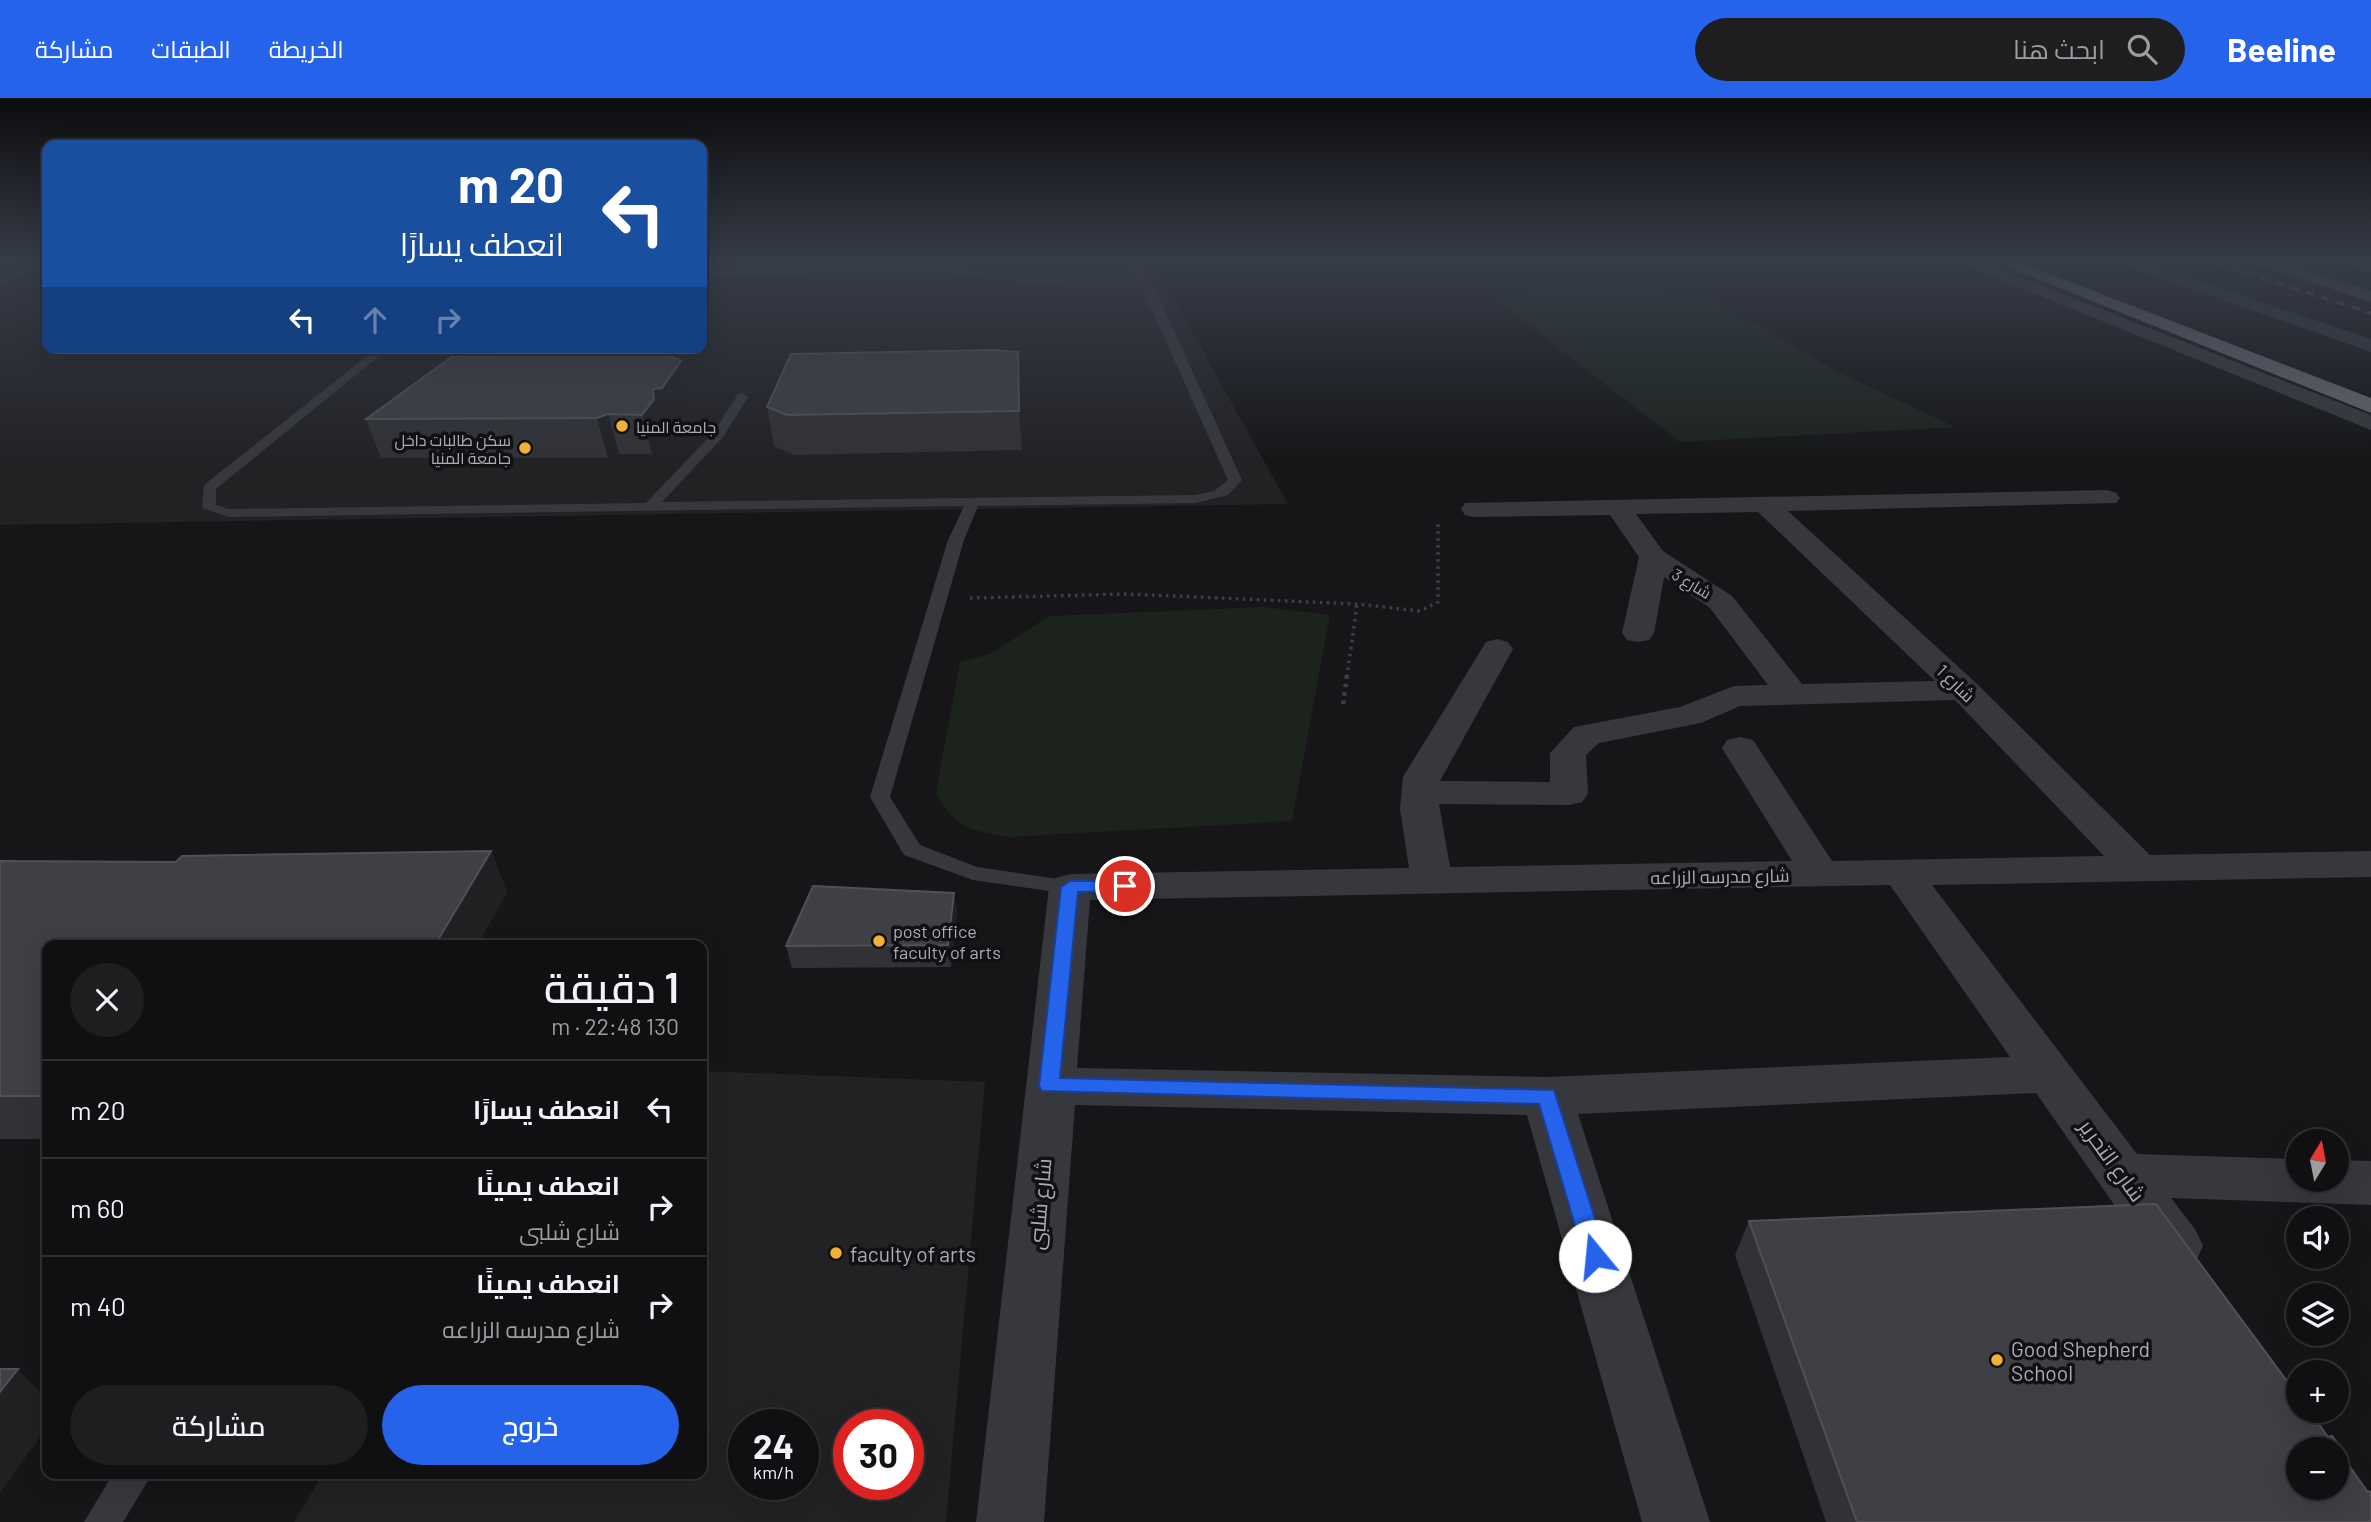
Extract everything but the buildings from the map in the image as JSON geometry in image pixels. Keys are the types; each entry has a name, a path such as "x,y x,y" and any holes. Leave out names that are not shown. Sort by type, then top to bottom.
{"highway":[{"path":"2168,326 2371,406"},
{"path":"2207,326 2371,388"}],"street":[{"path":"2128,326 2371,423"},
{"path":"1474,509 2107,498"},
{"name":"شارع 1","path":"1765,504 1965,690 2140,868"},
{"name":"شارع 3","path":"1618,507 1653,557 1721,602 1792,694"},
{"path":"1638,633 1653,557"},
{"path":"1432,881 1419,792 1422,777 1497,649"},
{"path":"1419,792 1569,794 1568,753 1587,735 1689,716 1734,696 1965,690"},
{"path":"1740,748 1820,874"},
{"name":"شارع مدرسه الزراعه","path":"1070,887 2371,864"},
{"name":"شارع التحرير","path":"1902,872 2203,1284"},
{"name":"شارع شلبى","path":"1010,1522 1049,1086 1070,887"},
{"path":"1049,1086 1547,1096 2051,1074"},
{"path":"1547,1096 1676,1522"},
{"path":"2123,1175 2371,1184"}],"lane":[{"path":"376,354 208,488 209,508 229,513 1196,499 1215,496 1235,480 1205,408 1165,326"},
{"path":"651,506 719,434 742,397"},
{"path":"668,432 719,434"},
{"path":"973,502 956,540 880,797 912,850 973,873 1070,887"},
{"path":"102,1522 131,1479"}],"path":[{"path":"938,598 1127,594 1357,604 1420,611 1438,602 1437,524"},
{"path":"1343,704 1357,604"}],"shaded area":[{"name":"جامعة المنيا","path":"0,326 42,326 42,354 707,354 707,326 1189,326 1288,504 0,525"},
{"path":"1530,326 1759,326 1837,371 1955,427 1680,442"},
{"path":"1264,607 1330,615 1292,821 1008,837 965,826 951,814 936,792 960,662 992,653 1049,616"},
{"name":"faculty of arts","path":"707,1071 985,1082 946,1522 294,1522 320,1479 707,1479"}],"waterway":[{"path":"2314,326 2371,346"}],"place":[{"name":"جامعة المنيا","path":"622,426"},
{"name":"سكن طالبات داخل جامعة المنيا","path":"525,448"},
{"name":"post office faculty of arts","path":"879,941"},
{"name":"faculty of arts","path":"836,1253"},
{"name":"Good Shepherd School","path":"1997,1360"}],"route":[{"path":"1125,886 1070,887 1049,1086 1547,1096 1595,1256"}]}
